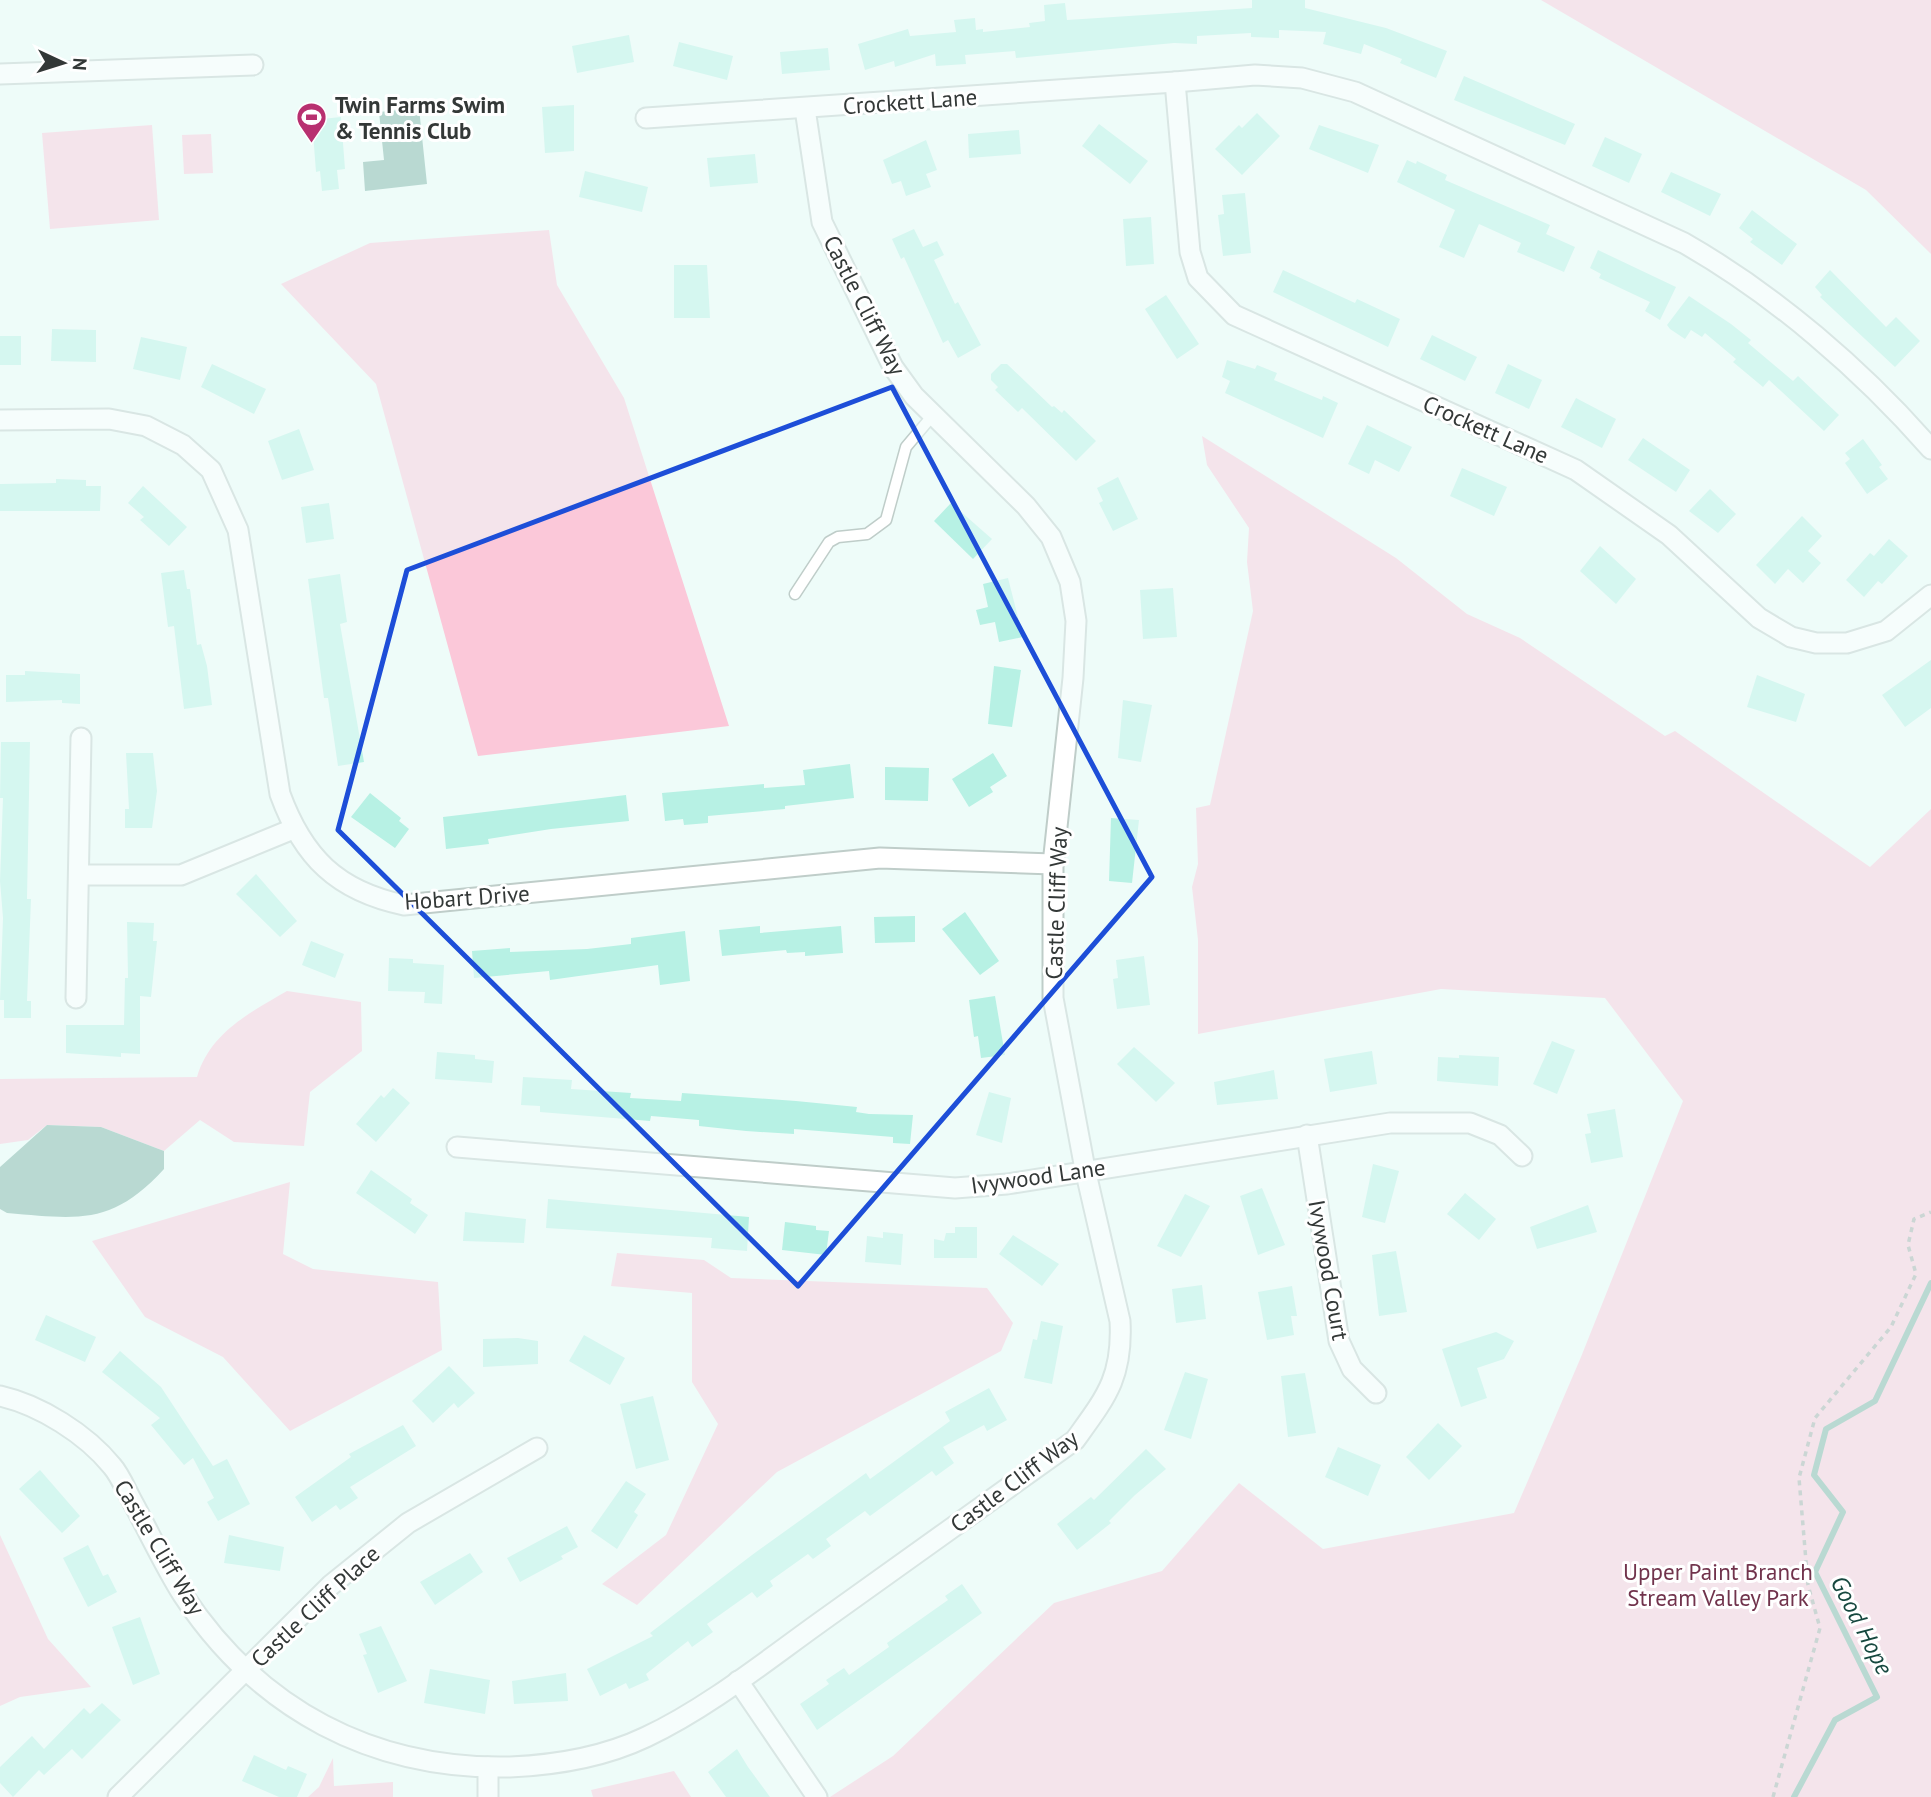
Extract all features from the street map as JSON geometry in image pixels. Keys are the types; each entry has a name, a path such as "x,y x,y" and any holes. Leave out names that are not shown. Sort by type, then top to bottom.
{"street":[{"path":"0,74 253,65"},
{"name":"Crockett Lane","path":"646,118 805,109 1255,75 1302,78 1355,92 1684,243 1735,272 1786,309 1909,424 1931,449"},
{"name":"Crockett Lane","path":"1175,82 1190,252 1198,278 1234,315 1576,470 1669,535 1759,618 1791,637 1816,643 1847,643 1886,632 1931,596"},
{"name":"Castle Cliff Way","path":"0,1396 45,1413 79,1436 113,1466 183,1594 224,1647 289,1704 332,1731 364,1744 430,1763 488,1767 548,1766 589,1757 646,1737 738,1681 1075,1440 1110,1392 1121,1343 1120,1321 1085,1169 1053,998 1053,864 1074,667 1076,621 1070,582 1051,537 1026,506 914,396 893,367 822,222 805,109"},
{"name":"Hobart Drive","path":"0,420 109,419 146,426 183,444 211,470 238,530 280,794 293,829 315,858 344,882 374,898 404,905 880,858 1053,864"},
{"path":"76,998 81,737"},
{"path":"79,875 181,875 293,829"},
{"name":"Ivywood Lane","path":"457,1147 956,1188 1007,1184 1085,1169 1390,1123 1470,1123 1500,1135 1522,1156"},
{"name":"Ivywood Court","path":"1307,1135 1339,1341 1352,1369 1376,1393"},
{"name":"Castle Cliff Place","path":"118,1797 331,1585 408,1523 537,1448"},
{"path":"738,1681 817,1797"},
{"path":"488,1767 488,1797"}],"lane":[{"path":"795,594 829,542 838,537 867,534 886,520 906,447 933,415"}],"path":[{"path":"1773,1797 1820,1628 1808,1584 1799,1478 1815,1418 1891,1327 1916,1274 1908,1245 1914,1219 1931,1212"}],"highlighted area":[{"path":"892,387 1152,877 798,1286 338,830 407,570"}],"green space":[{"path":"1541,0 1931,0 1931,254 1866,190"},
{"path":"152,125 159,220 50,229 42,133"},
{"path":"211,134 213,173 184,174 182,135"},
{"path":"549,230 557,285 624,398 729,726 478,756 376,384 281,284 370,243"},
{"name":"Upper Paint Branch Stream Valley Park","path":"1202,436 1396,558 1467,614 1520,638 1665,736 1675,731 1870,867 1931,809 1931,1797 830,1797 893,1756 1054,1603 1162,1571 1239,1483 1323,1549 1514,1513 1581,1357 1683,1101 1605,998 1441,989 1198,1034 1198,940 1192,887 1198,864 1196,808 1210,805 1253,611 1247,562 1249,528 1207,465"},
{"path":"287,991 361,1002 362,1051 310,1092 304,1146 234,1142 200,1120 164,1151 101,1127 47,1125 28,1140 0,1144 0,1079 197,1077 211,1048 221,1036 245,1016"},
{"path":"290,1182 283,1254 313,1269 438,1282 442,1350 290,1431 223,1357 145,1317 92,1241"},
{"path":"617,1253 704,1260 731,1278 987,1288 1013,1323 1001,1351 777,1472 637,1605 602,1584 666,1535 718,1424 692,1382 692,1293 611,1286"},
{"path":"0,1535 48,1639 91,1687 20,1697 0,1706"},
{"path":"333,1758 334,1786 393,1782 393,1797 308,1797 319,1787"},
{"path":"674,1771 691,1797 593,1797 591,1790"}],"shaded area":[{"path":"419,108 427,184 365,191 363,162 384,160 379,112"},
{"path":"47,1125 101,1127 164,1151 164,1169 128,1201 93,1215 54,1217 7,1213 0,1209 0,1167"}],"building":[{"path":"1252,0 1305,0 1305,8 1386,28 1447,51 1436,78 1400,63 1402,59 1364,44 1361,54 1323,44 1326,32 1279,30 1279,38 1251,37 1251,33 1197,36 1197,44 1174,43 1016,58 1015,51 965,55 966,64 936,66 935,54 895,67 894,61 865,70 858,44 908,29 910,36 956,32 954,20 975,18 976,30 983,29 983,32 1030,27 1029,23 1045,21 1044,5 1065,3 1067,20 1252,8"},
{"path":"629,35 634,62 577,73 572,46"},
{"path":"679,42 733,56 727,80 673,66"},
{"path":"828,48 830,70 782,74 780,52"},
{"path":"1464,76 1575,124 1565,145 1454,100"},
{"path":"574,105 574,151 545,153 542,107"},
{"path":"1257,113 1280,136 1242,175 1215,149 1239,125 1242,128"},
{"path":"341,117 345,169 337,170 339,189 322,191 320,171 316,172 312,120"},
{"path":"1099,124 1148,161 1130,184 1082,146"},
{"path":"1319,125 1379,145 1368,173 1309,149"},
{"path":"1019,130 1021,154 969,158 968,134"},
{"path":"1605,137 1642,154 1629,183 1592,166"},
{"path":"926,140 937,170 926,174 931,187 906,196 901,181 892,184 883,160"},
{"path":"755,154 758,183 710,187 707,158"},
{"path":"1407,160 1416,164 1417,161 1447,175 1445,180 1550,225 1546,234 1575,247 1564,272 1517,252 1521,243 1479,224 1464,258 1439,247 1455,210 1397,182"},
{"path":"585,171 648,187 642,212 579,197"},
{"path":"1671,172 1721,194 1710,216 1661,192"},
{"path":"1245,193 1251,253 1223,256 1218,215 1224,214 1222,195"},
{"path":"1752,210 1797,244 1782,265 1750,242 1753,239 1739,228"},
{"path":"1151,217 1154,264 1126,266 1123,219"},
{"path":"914,229 923,247 937,241 944,255 934,260 955,304 958,302 981,345 958,358 948,340 943,343 904,257 901,259 892,239"},
{"path":"1598,250 1676,287 1660,320 1645,311 1650,302 1599,278 1601,274 1590,268"},
{"path":"674,265 707,265 710,318 674,318"},
{"path":"1283,270 1355,303 1357,299 1400,319 1388,347 1273,292"},
{"path":"1830,270 1886,327 1896,317 1920,341 1895,367 1820,297 1822,295 1815,287"},
{"path":"1166,295 1199,344 1177,359 1145,309"},
{"path":"1689,296 1751,340 1748,343 1793,381 1798,376 1839,415 1824,431 1769,380 1763,387 1733,362 1736,359 1705,333 1702,337 1691,330 1685,339 1670,329 1667,325"},
{"path":"52,329 96,330 96,362 51,361"},
{"path":"1432,335 1477,357 1465,381 1420,359"},
{"path":"0,336 21,336 21,365 0,365"},
{"path":"141,337 187,347 180,380 133,369"},
{"path":"1227,360 1255,369 1257,365 1277,373 1274,380 1322,400 1323,396 1338,403 1323,438 1225,393 1230,381 1222,377"},
{"path":"212,364 266,389 254,414 201,387"},
{"path":"1001,364 1007,364 1052,407 1062,413 1064,410 1096,441 1076,461 1022,408 1018,412 995,390 998,387 991,380 991,374"},
{"path":"1508,364 1542,380 1529,409 1495,393"},
{"path":"1576,398 1616,419 1602,448 1561,427"},
{"path":"1367,425 1412,447 1399,472 1375,460 1369,474 1348,464"},
{"path":"299,429 314,470 282,480 268,441"},
{"path":"1643,438 1690,470 1676,492 1628,460"},
{"path":"1863,439 1882,465 1879,467 1888,479 1867,494 1845,463 1850,459 1845,453"},
{"path":"1462,468 1507,487 1494,516 1450,496"},
{"path":"1118,477 1138,519 1113,531 1099,503 1103,501 1097,488"},
{"path":"56,479 86,480 86,486 101,486 100,511 0,511 0,484 56,483"},
{"path":"143,486 187,527 169,546 140,520 144,517 128,503"},
{"path":"1710,489 1736,514 1718,533 1689,511"},
{"path":"329,503 334,539 306,543 301,507"},
{"path":"951,503 992,539 973,559 934,521"},
{"path":"1802,516 1822,536 1808,551 1821,563 1803,583 1788,569 1775,584 1756,565"},
{"path":"1889,539 1908,556 1882,584 1878,581 1864,597 1846,580 1870,553 1874,556"},
{"path":"1600,546 1636,579 1616,604 1580,571"},
{"path":"184,570 187,589 190,589 197,645 201,644 207,666 212,705 184,709 174,626 168,627 161,573"},
{"path":"340,574 347,622 340,624 364,762 338,766 328,698 324,698 308,579"},
{"path":"1008,578 1023,637 999,642 995,622 980,625 976,610 988,607 983,584"},
{"path":"1173,588 1177,637 1143,639 1140,590"},
{"path":"1931,660 1931,708 1905,727 1882,695"},
{"path":"994,666 1021,670 1012,727 988,724"},
{"path":"25,671 80,674 80,704 62,703 62,700 6,702 6,675 25,675"},
{"path":"1757,675 1805,694 1796,722 1747,707"},
{"path":"1123,700 1152,705 1141,762 1118,758"},
{"path":"1,742 30,742 27,899 31,899 27,1001 31,1001 31,1018 4,1018 4,1000 0,1000 3,918 0,881 3,798 0,798"},
{"path":"126,753 153,753 157,791 152,828 125,828 125,809 129,809"},
{"path":"993,753 1007,776 990,787 993,792 969,807 952,779"},
{"path":"850,764 854,798 785,806 785,809 708,816 708,823 684,825 683,819 665,821 662,793 764,784 764,788 805,785 803,770"},
{"path":"885,767 929,768 928,801 885,800"},
{"path":"370,793 401,818 399,821 409,829 395,848 351,817"},
{"path":"626,795 629,821 551,829 488,839 489,844 446,849 443,817"},
{"path":"1111,818 1139,820 1132,883 1109,881"},
{"path":"256,874 297,921 280,937 236,894"},
{"path":"965,912 999,961 980,975 942,929"},
{"path":"915,916 915,942 875,943 874,917"},
{"path":"127,922 154,923 153,941 157,941 151,997 140,996 140,1054 121,1053 121,1057 66,1053 66,1025 124,1025 125,978 128,978"},
{"path":"760,926 760,933 841,926 843,953 805,956 805,952 787,953 786,950 722,956 719,930"},
{"path":"685,931 690,981 660,985 658,965 550,980 549,971 474,978 472,951 510,948 510,952 587,949 631,944 631,938"},
{"path":"311,941 344,954 335,978 302,965"},
{"path":"1144,956 1150,1005 1117,1009 1113,979 1118,978 1116,960"},
{"path":"389,958 444,965 442,1004 424,1003 425,992 388,991"},
{"path":"995,996 1005,1055 981,1058 978,1036 974,1037 969,1000"},
{"path":"1552,1041 1575,1050 1557,1094 1533,1084"},
{"path":"1134,1047 1175,1083 1156,1102 1117,1064"},
{"path":"1372,1051 1377,1084 1330,1092 1324,1059"},
{"path":"437,1052 475,1055 475,1059 494,1061 492,1083 435,1079"},
{"path":"1459,1055 1499,1057 1498,1086 1437,1081 1438,1057 1459,1058"},
{"path":"1274,1070 1278,1099 1217,1105 1214,1082"},
{"path":"523,1077 572,1080 571,1089 631,1093 630,1098 681,1101 682,1093 857,1107 856,1112 869,1114 913,1115 910,1144 893,1143 893,1137 794,1129 794,1134 699,1126 699,1120 651,1116 650,1121 540,1112 540,1106 521,1105"},
{"path":"393,1088 410,1103 376,1142 356,1124 381,1095 384,1098"},
{"path":"989,1092 1011,1098 1002,1143 976,1135"},
{"path":"1615,1109 1623,1157 1591,1163 1585,1134 1591,1133 1587,1114"},
{"path":"1373,1164 1399,1171 1385,1223 1362,1217"},
{"path":"371,1170 412,1199 410,1203 428,1215 415,1234 356,1193"},
{"path":"1262,1188 1285,1245 1258,1255 1240,1196"},
{"path":"1465,1193 1496,1219 1479,1240 1447,1214"},
{"path":"1185,1194 1210,1206 1181,1257 1157,1246"},
{"path":"548,1199 749,1217 747,1251 711,1248 712,1238 546,1228"},
{"path":"1588,1205 1597,1232 1537,1249 1530,1227"},
{"path":"465,1212 526,1219 524,1243 463,1241"},
{"path":"785,1222 816,1226 816,1230 829,1231 826,1255 782,1250"},
{"path":"955,1227 977,1227 977,1258 934,1258 934,1239 944,1241 946,1233 955,1233"},
{"path":"883,1232 903,1234 901,1265 865,1262 867,1236 883,1238"},
{"path":"1013,1235 1059,1264 1042,1286 999,1254"},
{"path":"1396,1251 1407,1312 1379,1316 1372,1255"},
{"path":"1202,1285 1206,1319 1176,1323 1172,1289"},
{"path":"1292,1286 1297,1316 1291,1316 1294,1335 1267,1340 1258,1292"},
{"path":"46,1315 96,1337 85,1362 35,1340"},
{"path":"1041,1321 1063,1326 1052,1384 1024,1378 1033,1339 1037,1340"},
{"path":"1496,1332 1514,1341 1504,1359 1477,1368 1487,1398 1461,1407 1442,1349"},
{"path":"584,1335 625,1358 610,1385 569,1361"},
{"path":"518,1338 538,1341 538,1364 483,1367 483,1339"},
{"path":"120,1351 161,1387 213,1466 227,1459 250,1504 218,1521 207,1502 214,1498 193,1458 184,1465 151,1425 160,1418 102,1372"},
{"path":"449,1366 475,1393 458,1408 454,1403 433,1423 412,1401"},
{"path":"1185,1372 1208,1379 1191,1439 1164,1430"},
{"path":"1305,1373 1316,1433 1288,1437 1281,1376"},
{"path":"989,1388 1007,1420 987,1431 984,1425 943,1447 954,1463 936,1476 932,1471 870,1516 865,1511 826,1539 831,1546 813,1559 808,1554 770,1581 773,1586 757,1598 752,1592 707,1624 713,1632 692,1647 688,1641 646,1674 649,1680 629,1689 626,1683 600,1696 587,1669 653,1636 650,1633 752,1555 866,1473 870,1479 950,1421 945,1412"},
{"path":"653,1396 669,1460 636,1469 620,1404"},
{"path":"1438,1423 1462,1446 1429,1480 1406,1457"},
{"path":"403,1425 416,1446 350,1487 358,1498 340,1510 336,1505 312,1522 295,1497 351,1457 349,1454"},
{"path":"1338,1447 1381,1465 1368,1496 1325,1477"},
{"path":"1146,1449 1166,1469 1135,1495 1109,1521 1111,1523 1077,1550 1057,1524 1091,1497 1094,1500"},
{"path":"40,1470 80,1516 62,1533 19,1489"},
{"path":"626,1481 646,1494 634,1512 638,1515 617,1549 591,1531"},
{"path":"567,1526 578,1547 561,1556 563,1559 520,1582 507,1558"},
{"path":"229,1535 284,1547 280,1571 224,1563"},
{"path":"88,1545 103,1576 108,1574 117,1592 88,1607 63,1558"},
{"path":"470,1553 483,1572 435,1605 420,1582"},
{"path":"962,1584 982,1613 817,1730 800,1704 829,1684 826,1680 844,1668 849,1675 889,1647 887,1643 948,1600 945,1596"},
{"path":"140,1617 160,1674 133,1685 112,1627"},
{"path":"381,1626 407,1681 378,1693 363,1655 367,1654 359,1634"},
{"path":"430,1669 490,1680 485,1714 424,1703"},
{"path":"566,1673 568,1701 514,1704 512,1681"},
{"path":"102,1703 121,1720 82,1759 72,1749 44,1775 39,1770 13,1797 0,1783 0,1767 32,1736 44,1749 84,1708 90,1714"},
{"path":"737,1749 770,1797 726,1797 708,1772"},
{"path":"254,1755 286,1770 288,1766 307,1774 297,1797 279,1797 242,1781"}],"waterway":[{"name":"Good Hope","path":"1794,1797 1835,1720 1877,1697 1815,1572 1843,1512 1814,1475 1826,1429 1875,1401 1931,1283"}],"place":[{"name":"Twin Farms Swim & Tennis Club","path":"312,144"}]}
